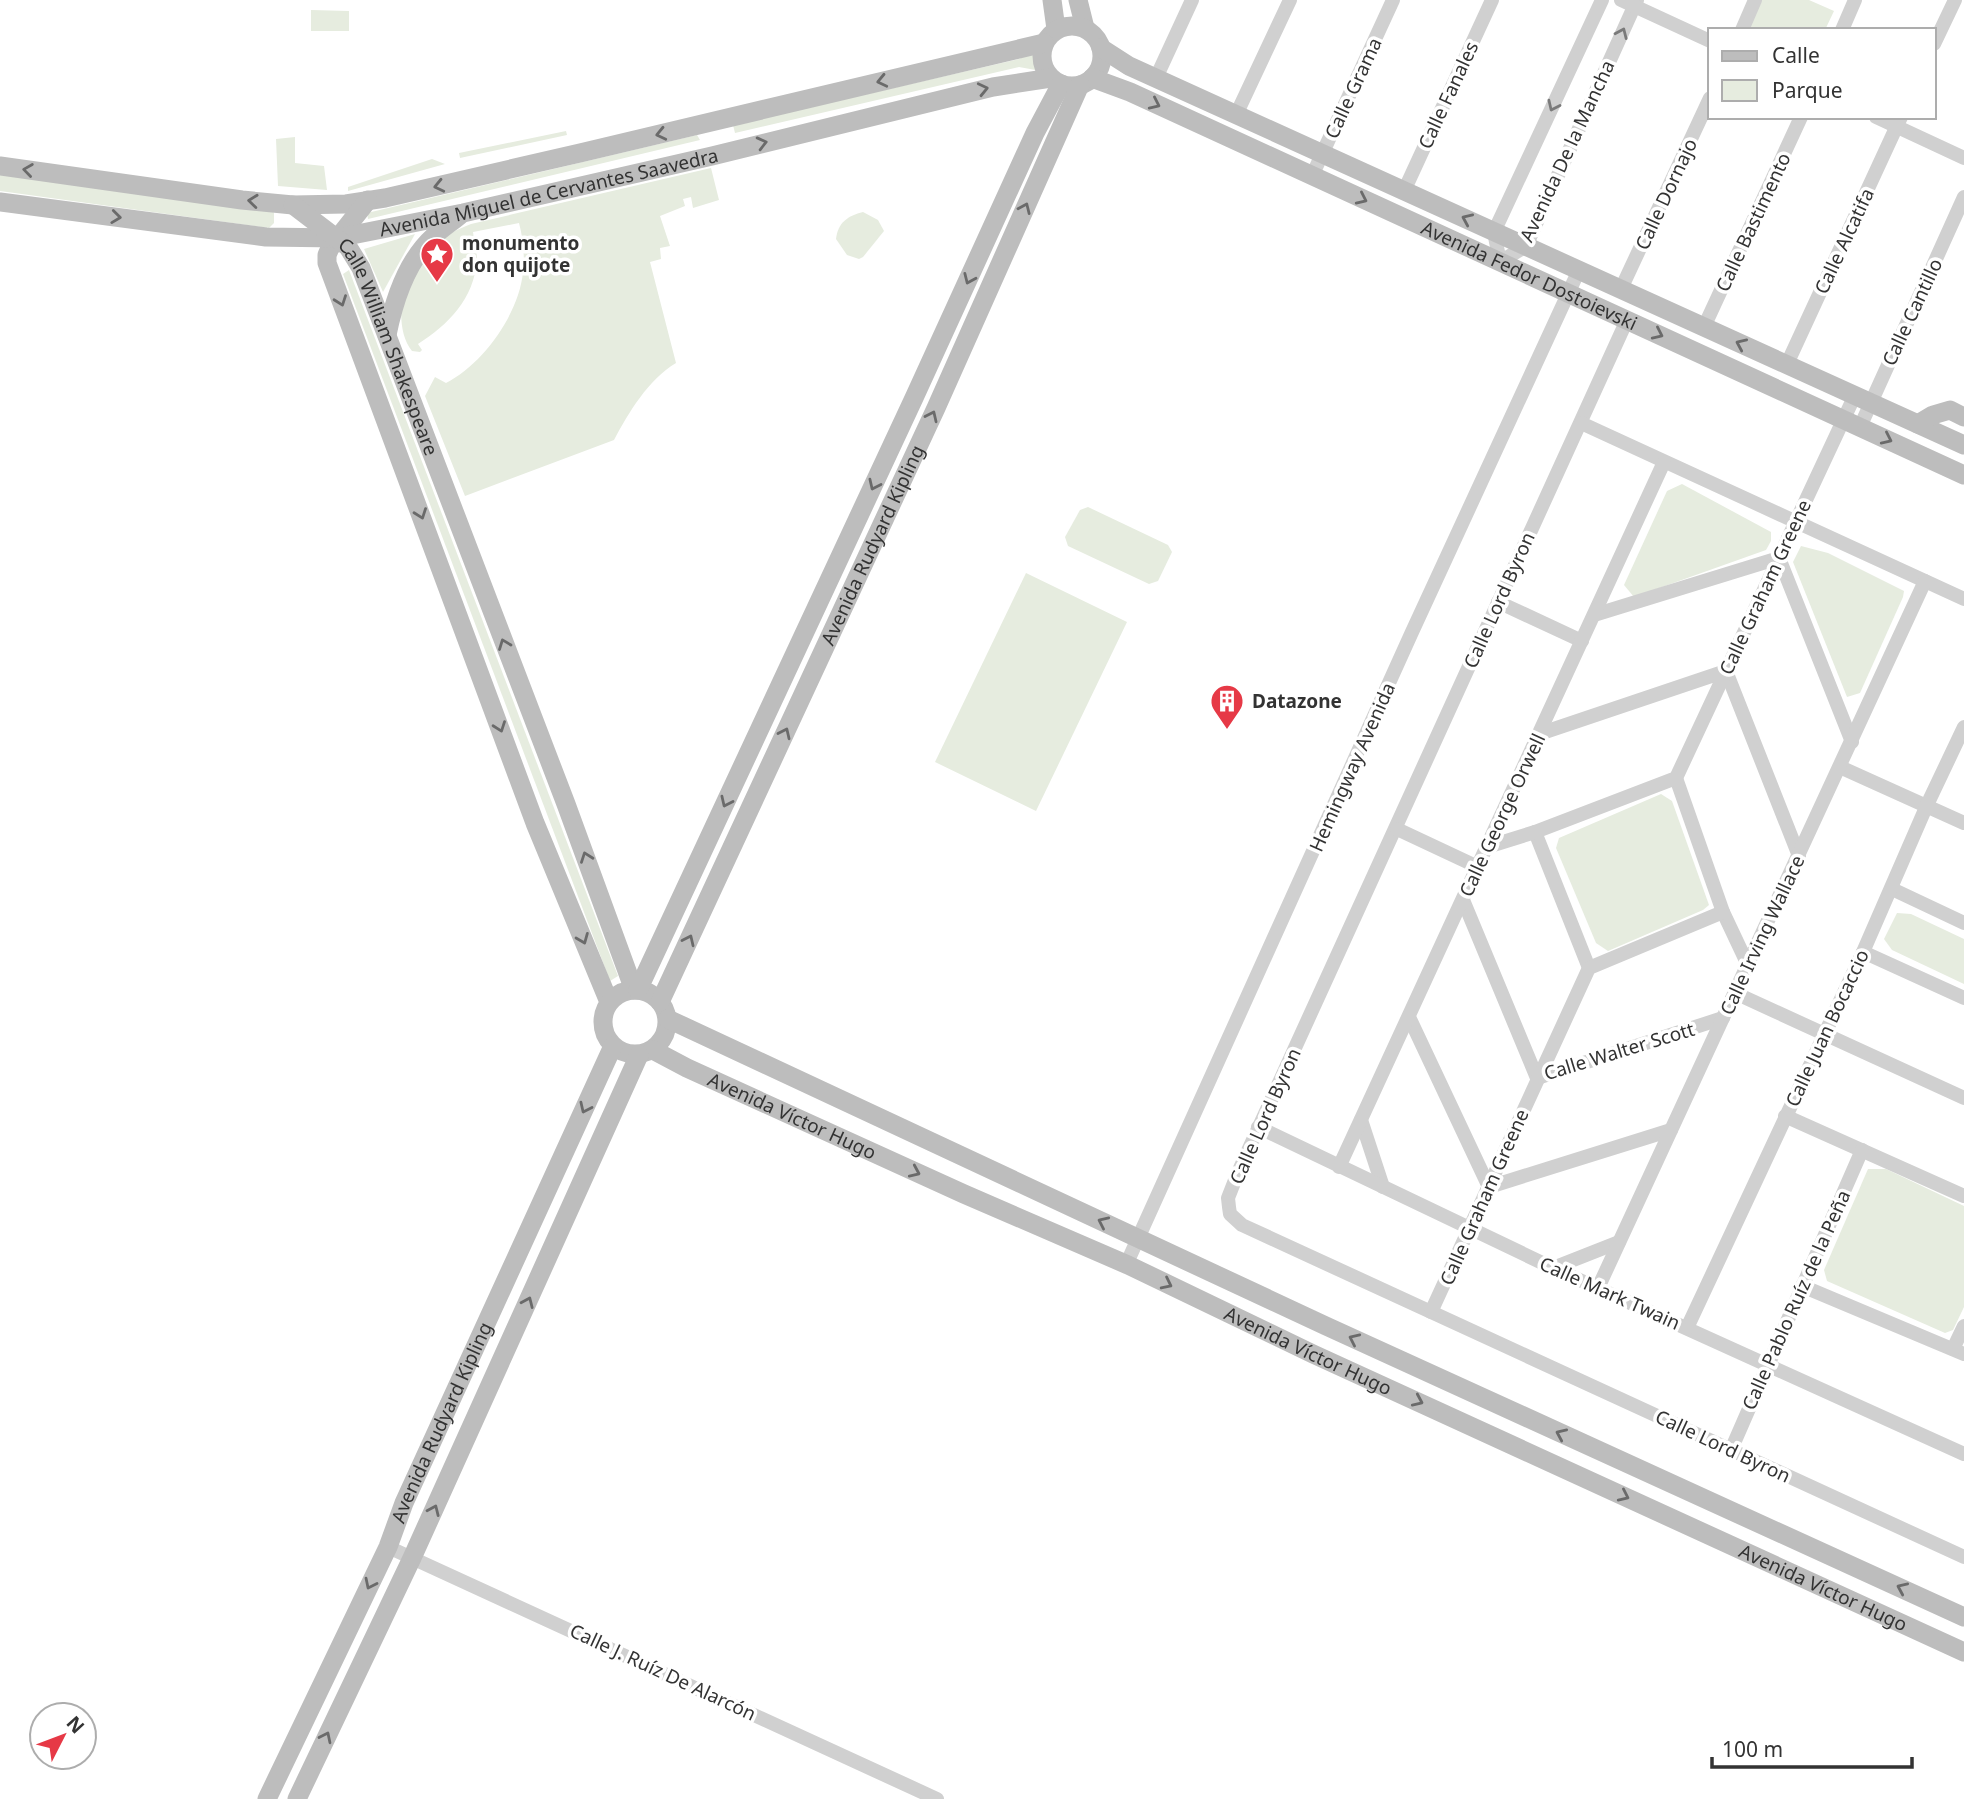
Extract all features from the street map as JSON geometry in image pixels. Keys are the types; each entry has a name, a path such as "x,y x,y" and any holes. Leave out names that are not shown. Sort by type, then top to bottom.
{"street":[{"path":"1050,36 1066,26 1085,28 1093,34 1101,48 1101,65 1071,81 1042,61 1050,36 1052,0"},
{"path":"1078,0 1085,28"},
{"path":"1156,78 1192,0"},
{"path":"1236,115 1290,0"},
{"name":"Calle Grama","path":"1312,176 1393,0"},
{"name":"Calle Fanales","path":"1404,191 1492,0"},
{"name":"Avenida De la Mancha","path":"1602,0 1494,232 1500,262 1525,246 1631,2"},
{"path":"1743,28 1755,0"},
{"path":"1843,28 1855,0"},
{"path":"1936,40 1955,0"},
{"path":"1631,2 1708,40"},
{"name":"Avenida Miguel de Cervantes Saavedra","path":"0,166 293,205 335,205 369,200 606,147 1050,36"},
{"name":"Avenida Fedor Dostoievski","path":"1101,48 1122,62 1236,115 1964,445"},
{"name":"Avenida Miguel de Cervantes Saavedra","path":"0,202 266,237 337,238 463,213 720,154 993,87 1071,81"},
{"name":"Avenida Fedor Dostoievski","path":"1071,81 1129,92 1964,475"},
{"name":"Avenida Rudyard Kipling","path":"636,990 1035,133 1071,81"},
{"name":"Avenida Rudyard Kipling","path":"664,1011 942,395 1071,81"},
{"name":"Calle Dornajo","path":"1622,289 1708,102"},
{"name":"Calle Bastimento","path":"1704,327 1800,119"},
{"path":"1898,122 1964,158"},
{"name":"Calle Alcatifa","path":"1787,364 1898,122"},
{"name":"Calle Cantillo","path":"1863,399 1964,197"},
{"path":"293,205 337,238 369,200"},
{"path":"387,336 392,311 408,270 432,237 463,213"},
{"name":"Calle William Shakespeare","path":"609,1002 535,823 327,263 327,255 337,238 348,247 361,268 636,990"},
{"name":"Hemingway Avenida","path":"1126,1265 1579,270"},
{"name":"Calle Lord Byron","path":"1627,320 1397,829 1258,1127 1228,1198 1230,1214 1236,1221 1964,1557"},
{"name":"Calle Graham Greene","path":"1675,778 1797,521 1863,399"},
{"path":"1918,424 1933,415 1950,410 1964,417"},
{"path":"1581,423 1964,599"},
{"name":"Calle George Orwell","path":"1339,1167 1664,462"},
{"path":"1594,615 1779,558 1852,742"},
{"name":"Calle Irving Wallace","path":"1598,1288 1925,581"},
{"path":"1498,602 1582,641"},
{"path":"1539,734 1726,671 1799,856"},
{"name":"Calle Juan Bocaccio","path":"1687,1328 1863,952 1964,727"},
{"path":"1840,767 1964,823"},
{"path":"1487,847 1535,832 1675,778 1723,912 1748,965"},
{"path":"1397,829 1478,867"},
{"path":"1535,832 1589,968 1723,912"},
{"path":"1892,889 1964,923"},
{"name":"Calle Walter Scott","path":"1463,900 1537,1078 1723,1018"},
{"path":"1863,952 1964,998"},
{"name":"Calle Graham Greene","path":"1431,1311 1589,968"},
{"path":"636,990 654,996 664,1011 664,1037 646,1052 630,1054 613,1046 604,1031 603,1021 609,1002 625,991 636,990"},
{"path":"1735,993 1964,1098"},
{"name":"Avenida Víctor Hugo","path":"664,1011 1139,1239 1964,1617"},
{"path":"1409,1017 1489,1187 1671,1130"},
{"name":"Avenida Rudyard Kipling","path":"267,1799 388,1547 404,1503 613,1046"},
{"name":"Avenida Rudyard Kipling","path":"297,1799 412,1558 646,1052"},
{"name":"Avenida Víctor Hugo","path":"646,1052 1126,1265 1313,1354 1964,1652"},
{"path":"1786,1116 1964,1196"},
{"path":"1361,1120 1383,1187"},
{"name":"Calle Mark Twain","path":"1258,1127 1553,1268 1964,1454"},
{"name":"Calle Pablo Ruíz de la Peña","path":"1731,1450 1861,1150"},
{"path":"964,1194 976,1163"},
{"path":"1553,1268 1619,1242"},
{"path":"1802,1286 1959,1352 1964,1326"},
{"name":"Calle J. Ruíz De Alarcón","path":"388,1547 937,1799"}],"green space":[{"path":"1760,0 1809,0 1834,11 1826,28 1747,28"},
{"path":"311,10 349,11 349,31 311,31"},
{"path":"1039,49 1037,60 1041,71 1019,67 735,133 733,125 1019,59"},
{"path":"566,131 567,135 460,158 459,153"},
{"path":"697,135 700,140 368,219 367,213"},
{"path":"295,137 295,163 324,166 327,190 278,186 276,139"},
{"path":"432,159 445,164 348,191 348,187"},
{"path":"0,168 269,205 274,213 274,223 269,228 0,191"},
{"path":"711,168 719,200 693,208 691,197 683,199 685,206 660,216 670,246 660,248 661,259 650,262 676,363 648,387 614,440 465,496 425,396 435,377 446,383 473,364 486,351 507,321 520,288 523,272 519,223 473,232 477,260 471,287 458,310 418,344 422,350 420,352 412,351 407,344 401,317 404,290 418,263 441,239 471,224"},
{"path":"863,212 878,220 884,231 859,259 847,255 836,239 839,228 845,221"},
{"path":"415,234 383,292 364,249"},
{"path":"349,270 618,976 610,981 343,274"},
{"path":"1682,484 1771,532 1771,541 1766,550 1634,597 1624,585 1667,491"},
{"path":"1088,507 1168,545 1172,552 1158,581 1149,584 1068,546 1065,537 1080,510"},
{"path":"1801,546 1828,553 1904,591 1860,693 1847,697 1793,562"},
{"path":"1026,573 1127,622 1036,811 935,762"},
{"path":"1661,794 1672,801 1709,905 1608,951 1596,943 1556,848 1559,838"},
{"path":"1897,913 1911,914 1964,939 1964,984 1892,950 1884,939"},
{"path":"1868,1169 1886,1169 1964,1206 1964,1307 1953,1330 1945,1333 1827,1281 1824,1270"}],"place":[{"name":"monumento don quijote","path":"437,284"},
{"name":"Datazone","path":"1227,731"}]}
